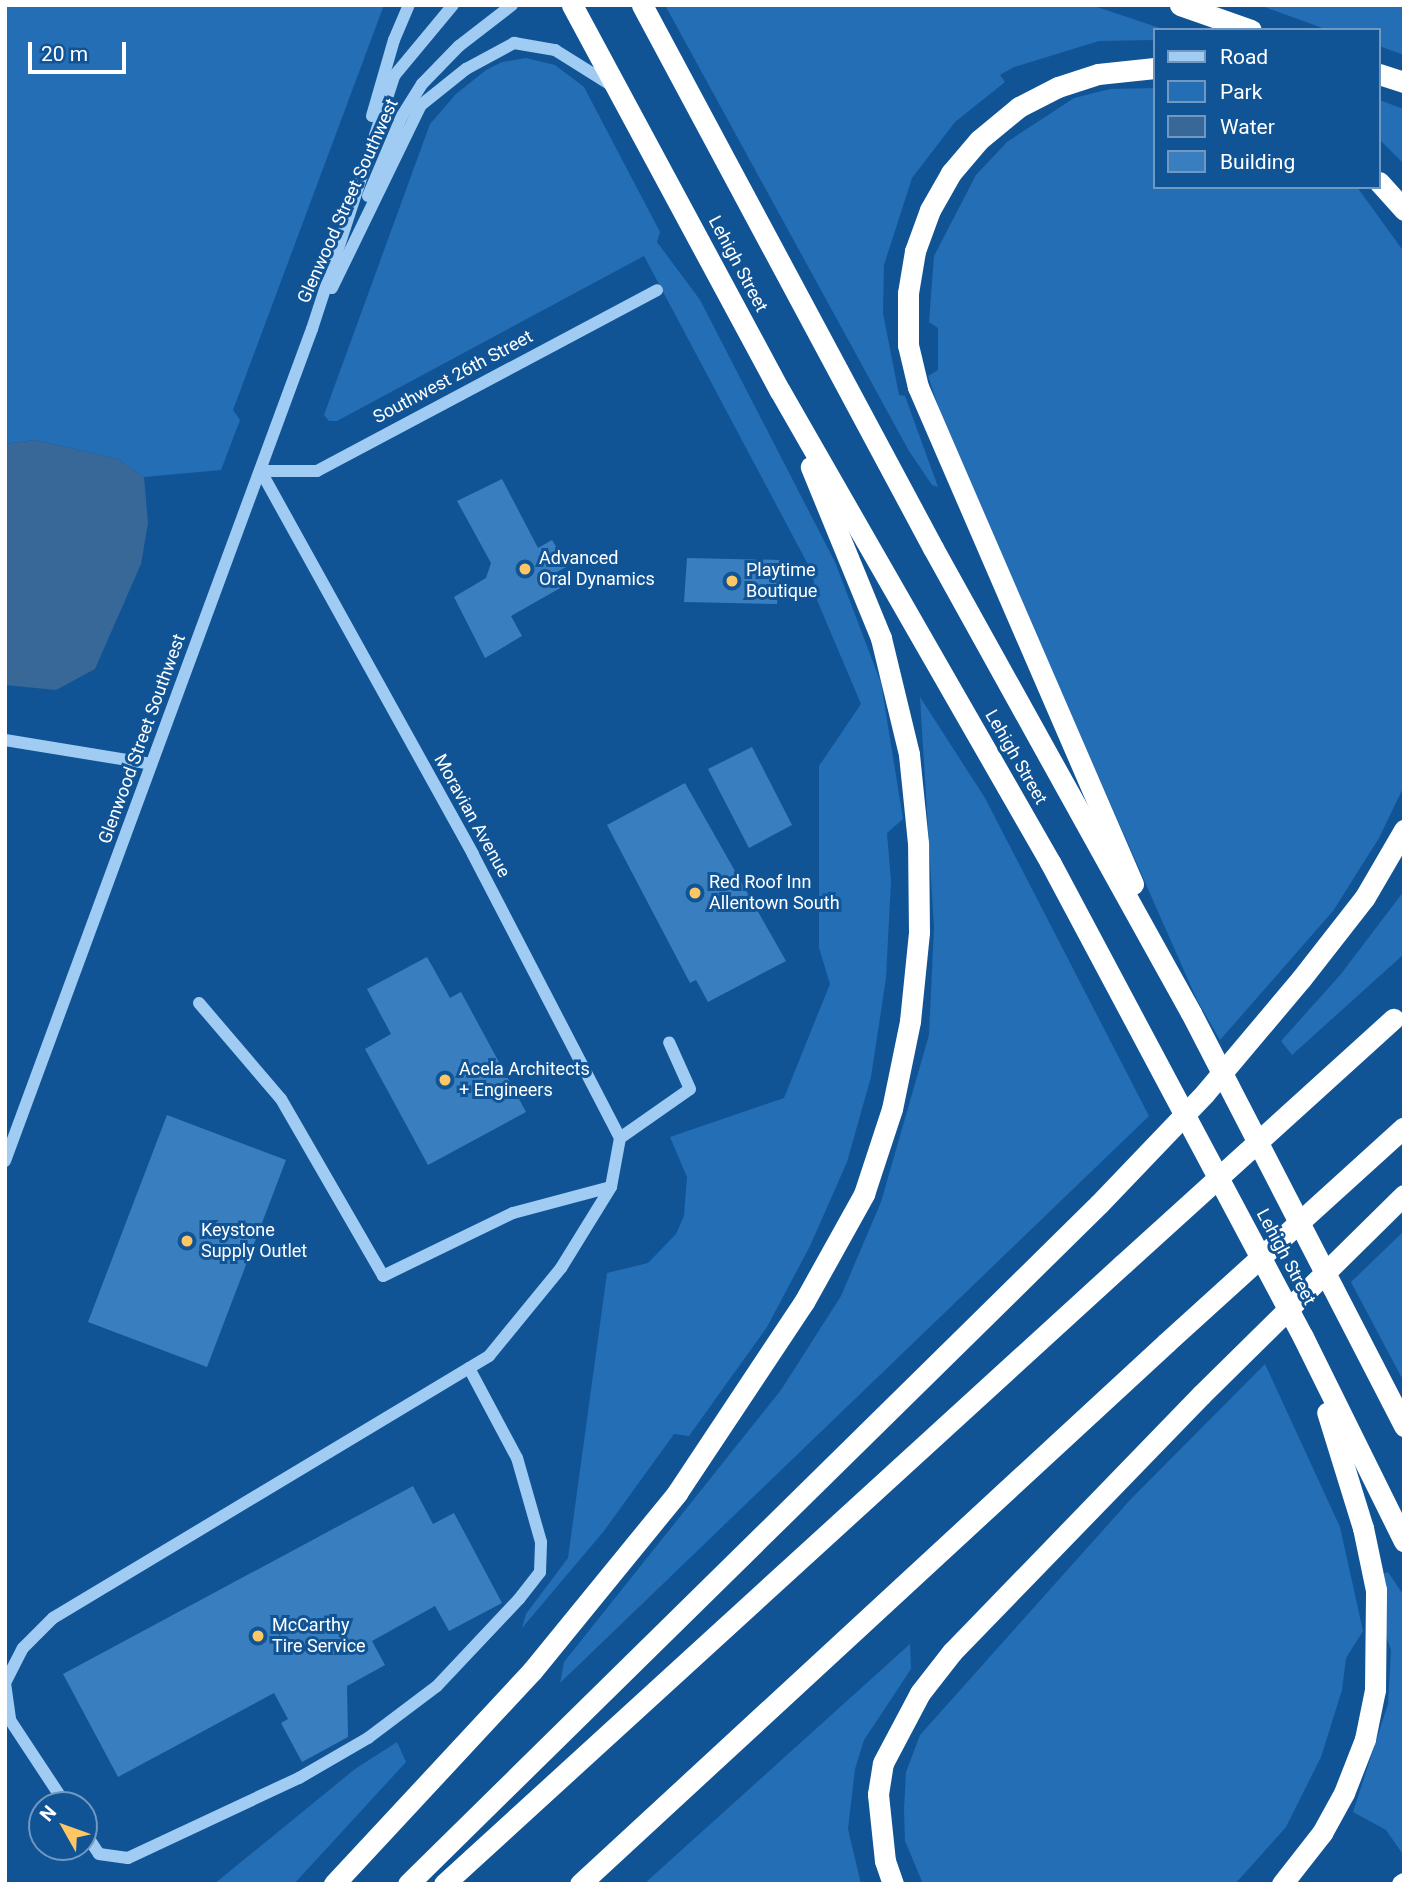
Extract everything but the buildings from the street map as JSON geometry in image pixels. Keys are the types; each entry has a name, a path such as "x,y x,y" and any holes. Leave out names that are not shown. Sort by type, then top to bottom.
{"highway":[{"name":"Lehigh Street","path":"572,5 780,391 1050,862 1303,1337 1404,1541"},
{"name":"Lehigh Street","path":"642,5 933,548 1191,1013 1404,1426"},
{"path":"1180,5 1245,28"},
{"path":"1154,68 1098,74 1058,87 1020,107 979,140 951,173 930,210 915,251 908,293 908,345 918,387 1008,603 1191,1013"},
{"path":"1381,75 1404,82"},
{"path":"1381,184 1404,210"},
{"path":"334,1884 549,1652 677,1493 817,1278 864,1194 891,1109 910,1021 919,932 918,843 909,754 881,638 780,391"},
{"path":"408,1884 1099,1204 1205,1093 1366,897 1404,830"},
{"path":"444,1884 1398,1014"},
{"path":"580,1884 1404,1127"},
{"path":"893,1884 885,1861 878,1794 883,1763 920,1693 951,1652 1201,1395 1404,1195"},
{"path":"1282,1884 1322,1833 1348,1784 1365,1739 1379,1640 1376,1590 1363,1528 1303,1337"}],"street":[{"path":"312,329 394,40 410,5"},
{"name":"Glenwood Street Southwest","path":"5,1161 312,329 394,76 453,5"},
{"name":"Glenwood Street Southwest","path":"312,329 402,116 422,84 450,55 512,5"},
{"path":"312,329 421,105 466,69 514,43 555,50 618,90"},
{"name":"Southwest 26th Street","path":"261,471 317,471 657,290"},
{"name":"Moravian Avenue","path":"261,471 473,854 620,1138"},
{"path":"5,740 151,764"},
{"path":"199,1003 281,1099 383,1276 513,1213 611,1187"},
{"path":"57,1791 10,1720 5,1683 23,1648 52,1618 489,1356 561,1268 611,1187 620,1138 690,1089 669,1042"},
{"path":"98,1852 128,1858 299,1778 368,1738 437,1686 519,1599 540,1572 541,1542 517,1458 469,1368"}],"green space":[{"path":"5,5 384,5 233,410 240,420 221,470 144,477 118,459 35,440 5,444"},
{"path":"665,5 1091,5 1160,28 1154,28 1154,40 1099,41 1014,67 1000,75 1005,82 955,122 912,178 884,265 883,313 899,395 905,396 938,487 932,485 909,451"},
{"path":"1259,5 1404,5 1404,55 1381,47 1381,28 1322,28"},
{"path":"526,58 555,65 584,87 660,232 657,242 700,300 835,562 881,683 903,819 887,833 891,881 886,978 871,1077 847,1162 810,1246 767,1327 689,1436 674,1434 604,1531 522,1628 526,1614 568,1558 607,1273 648,1263 676,1234 684,1216 687,1177 670,1137 784,1098 830,984 819,948 819,766 861,704 817,600 812,572 644,256 337,421 329,421 324,415 430,124 456,94 486,70 502,62"},
{"path":"1154,88 1154,189 1358,189 1404,252 1404,786 1379,838 1333,911 1220,1040 1197,1000 949,438 928,376 938,370 938,328 929,322 934,256 976,175 1007,142 1074,98 1110,89"},
{"path":"1381,101 1404,109 1404,164 1381,141"},
{"path":"920,697 985,798 1149,1116 560,1683 564,1662 781,1390 841,1296 881,1202 929,1035 934,927"},
{"path":"1404,891 1404,954 1292,1055 1281,1041 1341,974"},
{"path":"1404,1231 1404,1382 1351,1282"},
{"path":"1265,1364 1340,1527 1363,1631 1346,1658 1342,1690 1321,1757 1286,1827 1235,1884 923,1884 905,1841 904,1809 906,1772 920,1735 1130,1500"},
{"path":"1388,1572 1404,1596 1402,1853 1386,1830 1353,1812 1388,1704 1391,1650 1386,1636 1383,1574"},
{"path":"910,1644 911,1669 864,1740 855,1769 848,1829 861,1884 644,1884"},
{"path":"397,1742 406,1762 294,1884 214,1884 355,1769"}],"water":[{"path":"35,440 118,459 144,477 148,523 141,564 95,669 56,690 5,685 5,444"}],"place":[{"name":"Advanced Oral Dynamics","path":"525,569"},
{"name":"Playtime Boutique","path":"732,581"},
{"name":"Red Roof Inn Allentown South","path":"695,893"},
{"name":"Acela Architects + Engineers","path":"445,1080"},
{"name":"Keystone Supply Outlet","path":"187,1241"},
{"name":"McCarthy Tire Service","path":"258,1636"}]}
